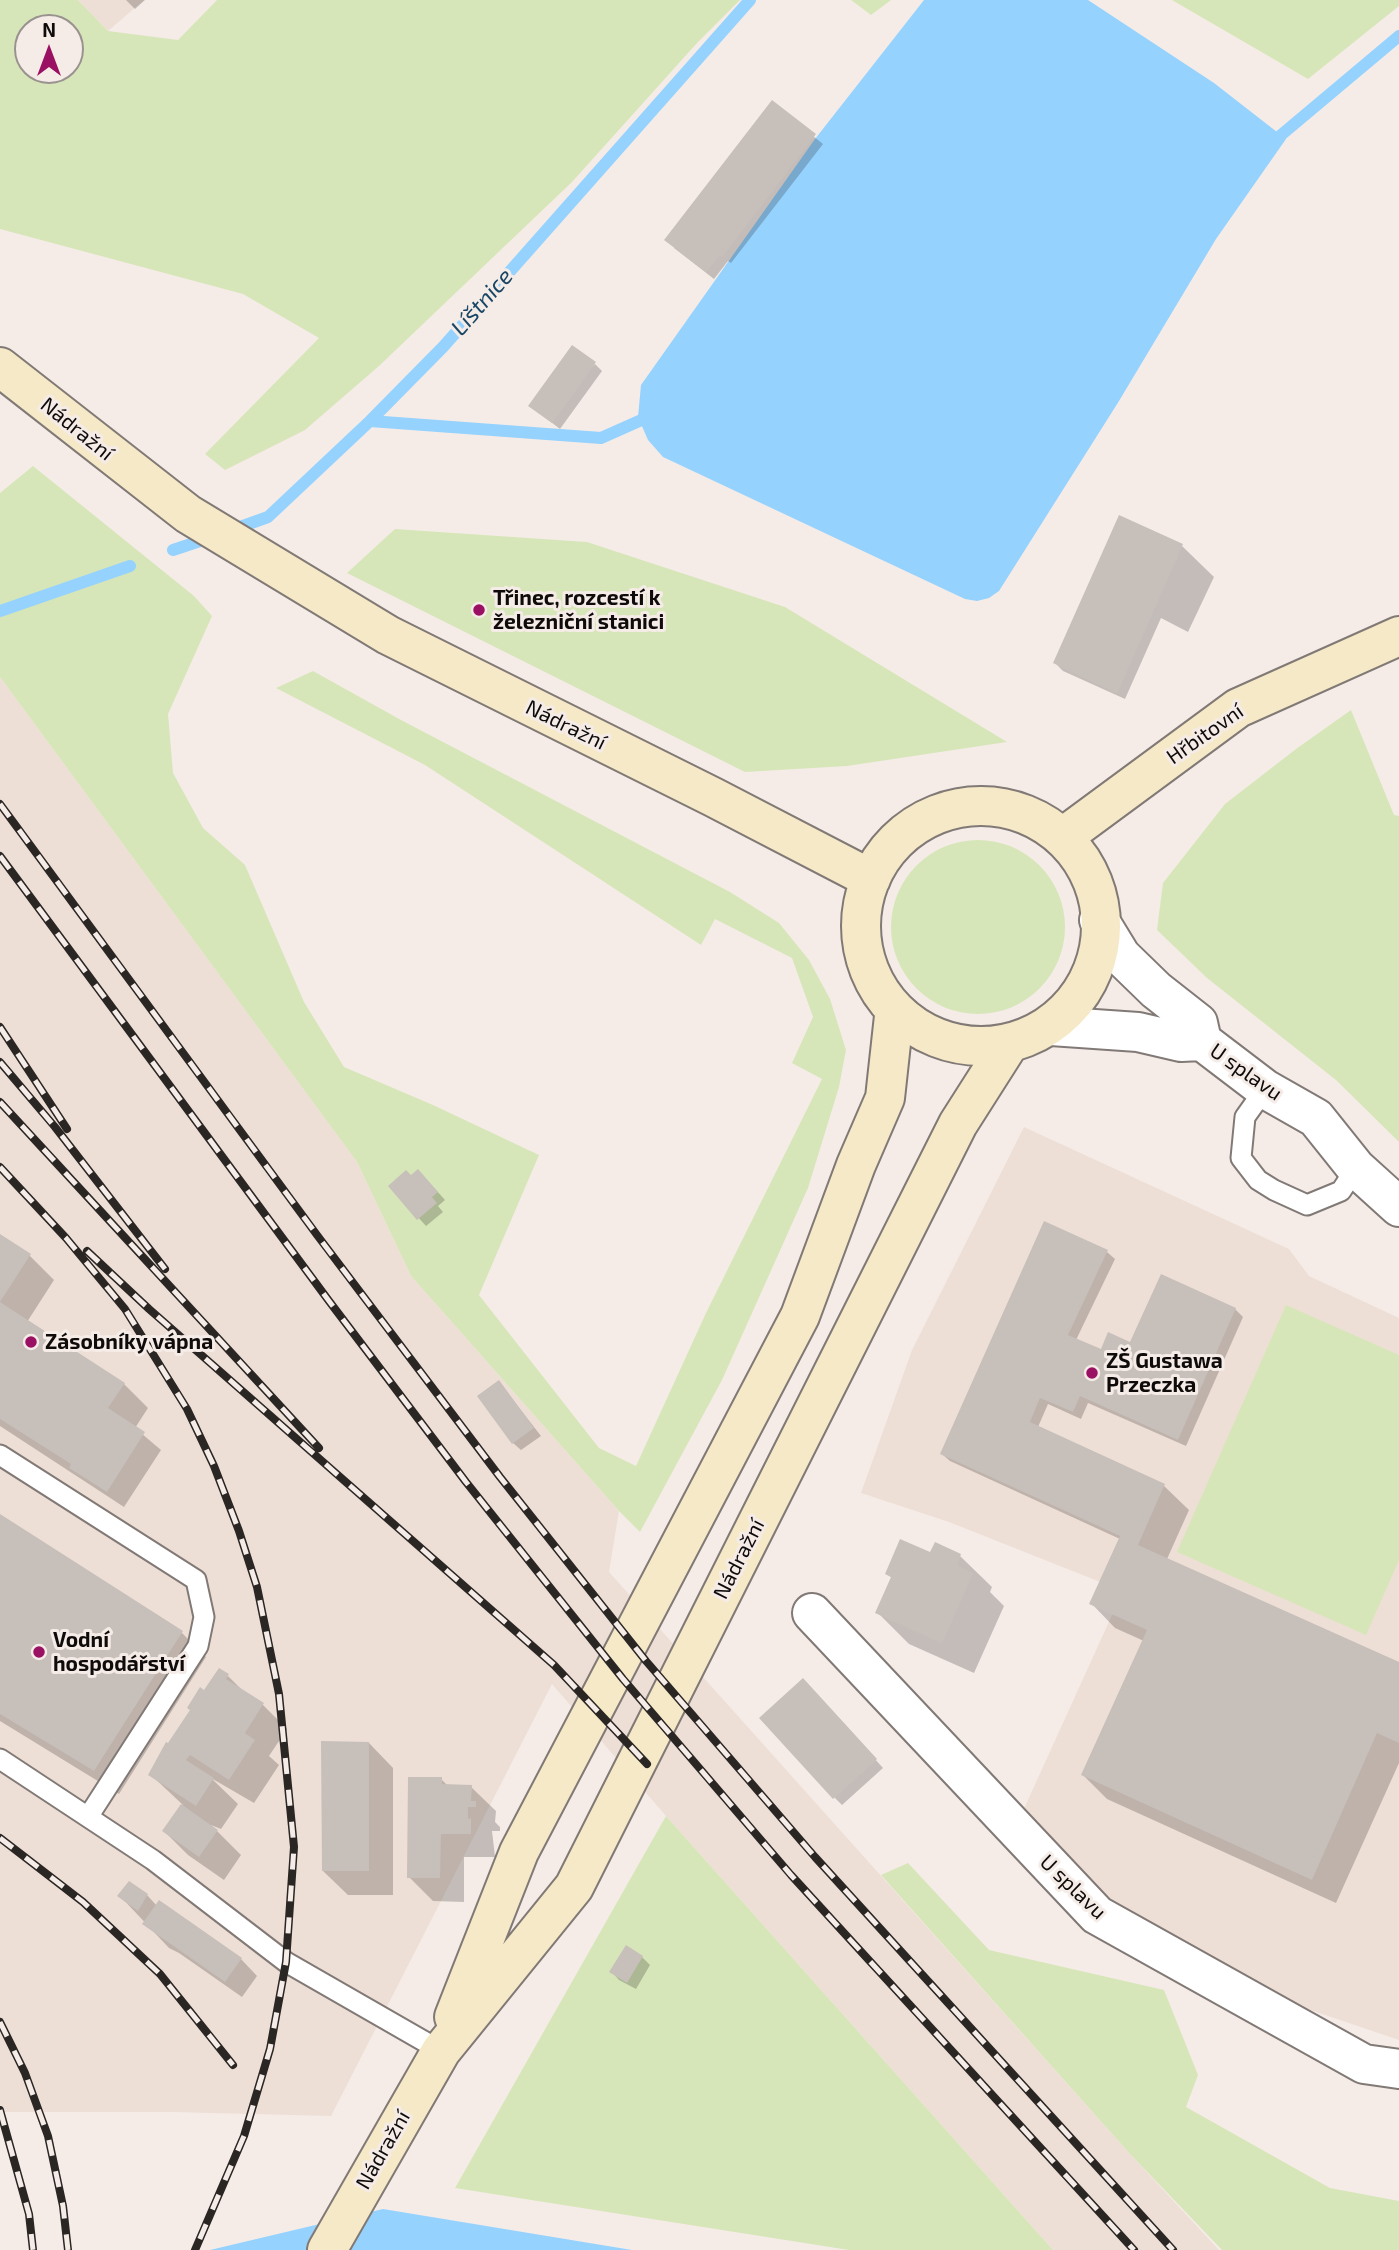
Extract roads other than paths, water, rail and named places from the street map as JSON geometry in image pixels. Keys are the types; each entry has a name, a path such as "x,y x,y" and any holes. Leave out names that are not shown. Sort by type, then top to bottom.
{"main road":[{"name":"Nádražní","path":"0,367 188,514 388,635 871,879"},
{"name":"Hřbitovní","path":"1063,838 1238,708 1399,636"},
{"path":"963,804 1018,809 1063,838 1091,879 1099,920 1097,959 1085,990 1051,1026 1007,1047 966,1045 938,1039 894,1016 865,959 861,918 871,879 893,844 919,820 963,804"},
{"name":"Nádražní","path":"441,2051 519,1852 800,1316 856,1165 885,1098 894,1016"},
{"name":"Nádražní","path":"327,2250 441,2051 574,1886 958,1124 1007,1047"}],"street":[{"path":"1099,920 1121,956 1156,990 1198,1023 1202,1041"},
{"name":"U splavu","path":"1051,1026 1138,1032 1181,1042 1202,1041 1265,1089 1317,1118 1356,1168 1399,1207"},
{"name":"U splavu","path":"812,1613 1097,1915 1364,2064 1399,2069"}],"lane":[{"path":"1265,1089 1245,1117 1241,1158 1258,1180 1307,1205 1341,1191 1356,1168"},
{"path":"0,1455 196,1580 204,1617 198,1646 88,1816"},
{"path":"0,1759 153,1860 286,1962 441,2051"}],"water":[{"path":"924,0 1088,0 1214,83 1286,139 1216,239 1119,401 999,591 989,598 977,601 965,599 663,457 648,440 638,417 641,385 815,139"},
{"path":"383,2209 632,2250 210,2250"}],"waterway":[{"name":"Líštnice","path":"229,531 268,517 370,421 443,347 750,0"},
{"path":"1268,146 1399,36"},
{"path":"370,421 601,438 655,414"},
{"name":"Líštnice","path":"173,550 212,537"},
{"name":"Líštnice","path":"0,611 130,566"}],"railway":[{"path":"0,804 317,1235 500,1477 646,1661 815,1857 1173,2250"},
{"path":"0,856 466,1482 623,1679 791,1875 1134,2250"},
{"path":"0,1027 67,1129"},
{"path":"0,1062 55,1127 165,1269"},
{"path":"0,1102 319,1448"},
{"path":"0,1167 66,1238 125,1309 187,1409 214,1466 239,1531 257,1587 279,1694 294,1847 286,1962 270,2049 244,2136 195,2250"},
{"path":"87,1251 149,1309 554,1665 647,1764"},
{"path":"0,1838 83,1902 160,1974 233,2065"},
{"path":"0,2022 25,2073 48,2136 63,2206 68,2250"},
{"path":"0,2110 29,2214 33,2250"}],"place":[{"name":"Třinec, rozcestí k železniční stanici","path":"479,610"},
{"name":"Zásobníky vápna","path":"31,1342"},
{"name":"ZŠ Gustawa Przeczka","path":"1092,1373"},
{"name":"Vodní hospodářství","path":"39,1652"}]}
